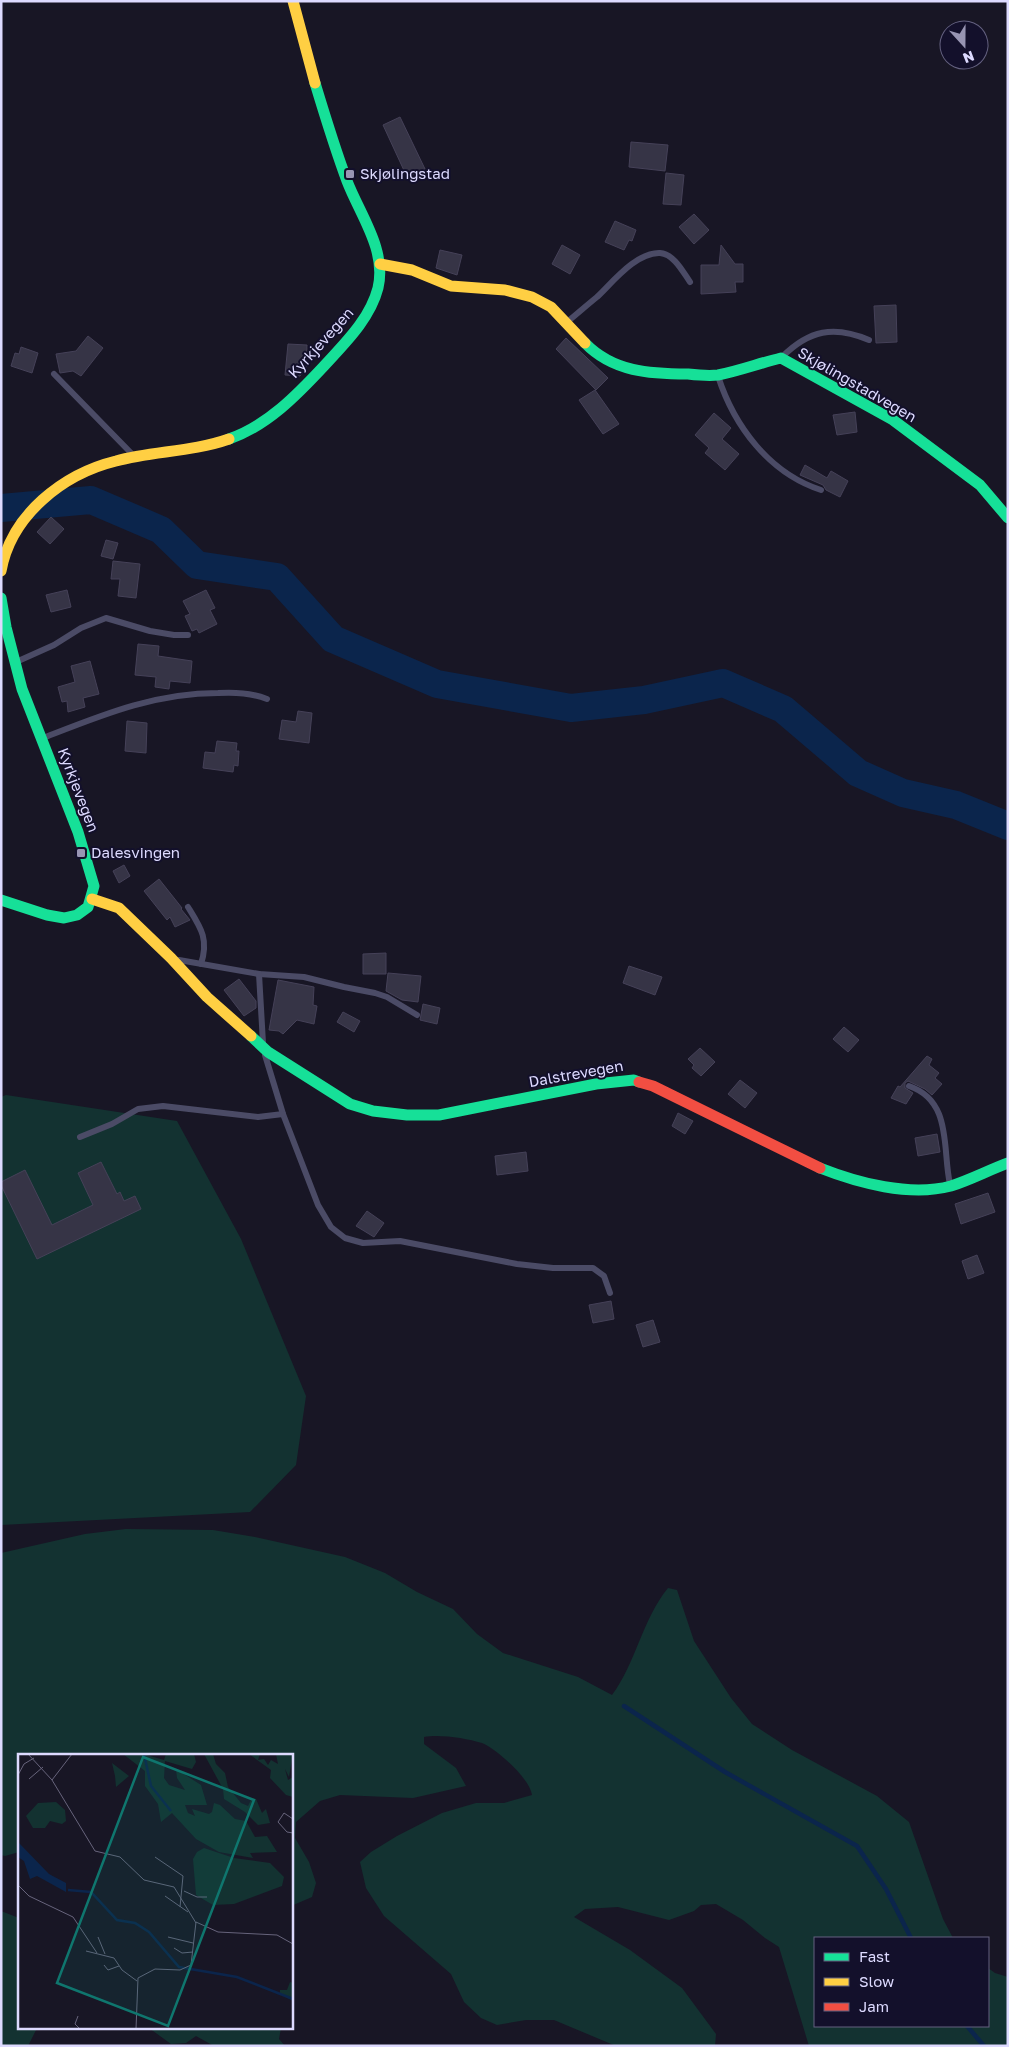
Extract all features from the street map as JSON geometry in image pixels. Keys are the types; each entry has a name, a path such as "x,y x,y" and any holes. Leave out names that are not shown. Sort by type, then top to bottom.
{"street":[{"name":"Kyrkjevegen","path":"1,571 5,551 18,527 43,498 76,477 111,462 210,447 247,432 275,413 304,386 357,329 372,307 378,290 380,264 377,252 348,182 303,42 293,1"},
{"name":"Skjølingstadvegen","path":"380,264 412,270 451,286 505,290 532,297 551,307 592,350 614,364 634,371 659,374 717,374 781,358 893,420 980,485 1008,518"},
{"name":"Kyrkjevegen","path":"1,598 14,662 87,858 94,886 92,899"},
{"path":"1,900 47,915 64,918 77,915 88,907 92,899"},
{"name":"Dalstrevegen","path":"92,899 119,908 208,997 263,1048 297,1072 350,1104 373,1111 407,1115 439,1115 596,1084 634,1080 653,1086 840,1175 887,1188 912,1190 950,1186 1008,1164"}],"lane":[{"path":"567,322 625,270 643,257 660,253 670,257 690,282"},
{"name":"Skjølingstadvegen","path":"781,358 802,340 822,332 840,330 868,340"},
{"path":"54,374 135,457"},
{"path":"717,374 733,413 755,446 771,462 803,484 821,490"},
{"path":"14,662 54,645 81,628 106,618 174,636 188,635"},
{"name":"Kyrkjevegen","path":"42,738 120,708 157,698 196,693 230,692 268,699"},
{"path":"188,907 200,927 205,940 206,950 201,964"},
{"path":"171,958 259,974 304,977 375,993 387,997 417,1015"},
{"path":"259,974 263,1048 282,1114 318,1205 332,1226 345,1238 362,1243 400,1241 517,1264 553,1268 593,1268 604,1276 610,1293"},
{"path":"909,1086 931,1100 942,1120 950,1186"},
{"path":"80,1138 112,1124 138,1109 163,1106 258,1117 282,1114"}],"green space":[{"path":"6,1095 177,1121 241,1239 306,1396 296,1465 250,1512 1,1525 1,1097"},
{"path":"126,1529 213,1530 255,1537 345,1557 385,1573 417,1592 453,1609 477,1634 503,1653 578,1677 612,1695 627,1669 659,1600 668,1588 677,1590 694,1641 731,1698 752,1724 792,1750 877,1796 909,1822 943,1919 952,1937 814,1937 814,2027 989,2027 989,1969 995,1973 1008,1977 1008,2046 809,2046 779,1947 743,1920 716,1904 701,1905 694,1911 669,1920 618,1907 585,1909 574,1917 630,1950 682,1988 716,2034 715,2046 616,2046 554,2020 526,2020 497,2025 481,2018 464,2002 451,1974 384,1916 366,1888 360,1862 371,1852 397,1836 442,1813 476,1803 504,1803 532,1795 530,1788 519,1773 496,1751 482,1743 468,1740 445,1736 424,1737 424,1744 456,1768 466,1786 413,1798 340,1795 320,1801 296,1822 295,1838 309,1862 316,1883 312,1897 292,1906 292,1754 18,1754 18,1852 5,1856 1,1855 1,1553 85,1534"},
{"path":"1,1911 18,1918 18,2030 36,2030 28,2046 1,2046"},
{"path":"152,2030 281,2030 279,2039 285,2046 214,2046 196,2036 186,2043 171,2044"}],"building":[{"path":"400,117 425,169 407,177 383,125"},
{"path":"631,142 668,145 665,171 629,167"},
{"path":"666,173 684,175 681,205 663,204"},
{"path":"694,214 709,230 694,244 679,227"},
{"path":"615,221 636,230 632,241 629,240 624,250 605,242"},
{"path":"562,245 580,255 570,274 552,264"},
{"path":"721,245 735,264 743,264 743,282 735,282 736,292 701,294 701,265 719,265"},
{"path":"440,250 462,255 457,275 436,268"},
{"path":"896,305 897,342 876,343 874,306"},
{"path":"88,336 103,348 81,376 73,371 60,373 56,354 76,351"},
{"path":"566,338 608,378 596,390 556,349"},
{"path":"288,344 307,345 306,370 300,376 285,375"},
{"path":"21,347 38,353 32,373 11,366 15,353 19,354"},
{"path":"595,390 619,424 603,434 579,400"},
{"path":"855,412 857,432 837,435 833,415"},
{"path":"714,413 731,428 722,439 739,454 725,470 705,453 709,448 695,435"},
{"path":"805,465 827,478 831,471 848,481 840,497 826,490 823,485 800,475"},
{"path":"51,517 64,529 50,544 37,532"},
{"path":"106,540 118,543 113,559 101,556"},
{"path":"113,561 140,564 136,598 118,596 120,579 111,579"},
{"path":"67,590 71,607 51,612 46,595"},
{"path":"206,590 215,608 210,610 217,624 199,633 197,629 192,631 185,616 190,614 183,601"},
{"path":"138,644 159,646 158,656 192,661 190,683 170,681 169,689 155,687 156,677 135,675"},
{"path":"90,661 99,694 83,698 85,707 68,712 67,701 62,702 58,687 75,682 71,666"},
{"path":"298,711 312,713 309,743 279,739 282,720 296,722"},
{"path":"127,721 147,723 146,753 125,751"},
{"path":"217,741 237,743 236,751 239,751 238,766 234,765 233,772 203,768 205,752 215,753"},
{"path":"124,865 130,876 119,883 113,871"},
{"path":"159,879 190,920 175,927 170,917 167,920 144,891"},
{"path":"386,953 386,974 363,974 363,954"},
{"path":"629,966 662,977 655,995 623,983"},
{"path":"388,973 421,976 418,1002 402,1000 386,991"},
{"path":"239,979 256,1001 256,1008 244,1016 224,990"},
{"path":"278,980 314,987 313,1005 317,1006 314,1024 297,1020 283,1034 279,1031 269,1030"},
{"path":"423,1004 440,1008 437,1024 420,1020"},
{"path":"343,1012 360,1021 354,1032 337,1022"},
{"path":"844,1027 859,1040 848,1052 833,1039"},
{"path":"700,1048 715,1062 701,1076 692,1068 694,1065 688,1059"},
{"path":"927,1056 932,1059 929,1065 939,1073 935,1078 942,1084 932,1095 925,1089 908,1081 905,1083 905,1088 913,1093 906,1104 891,1098 898,1086 900,1087"},
{"path":"740,1080 757,1093 745,1108 728,1094"},
{"path":"678,1113 693,1121 685,1134 672,1126"},
{"path":"937,1134 940,1152 918,1156 915,1138"},
{"path":"526,1152 528,1171 497,1175 495,1156"},
{"path":"101,1162 117,1194 120,1192 124,1201 135,1196 141,1209 37,1259 1,1182 25,1170 52,1225 93,1205 78,1173"},
{"path":"988,1193 995,1212 961,1224 955,1204"},
{"path":"367,1211 384,1223 374,1237 356,1226"},
{"path":"977,1255 984,1273 968,1279 962,1261"},
{"path":"611,1301 614,1319 593,1323 589,1305"},
{"path":"653,1320 660,1342 643,1347 636,1325"}],"waterway":[{"path":"1,508 91,500 161,530 197,565 277,577 333,639 437,684 571,708 644,700 723,683 783,709 858,773 903,793 956,805 1008,826"},
{"path":"624,1706 725,1772 857,1846 886,1889 910,1937"},
{"path":"968,2027 984,2046"}],"traffic: fast":[{"path":"229,439 269,418 303,388 356,330 369,310 378,288 380,274 376,246 347,181 315,83"},
{"path":"585,343 596,353 620,366 646,372 718,375 781,358 893,420 980,485 1008,518"},
{"path":"1,598 6,627 22,689 78,832 94,886 88,907 77,915 64,918 47,915 1,900"},
{"path":"251,1036 268,1052 350,1104 373,1111 407,1115 439,1115 596,1084 634,1080 639,1082"},
{"path":"820,1168 851,1179 884,1187 919,1190 951,1186 1008,1163"}],"traffic: slow":[{"path":"293,1 315,83"},
{"path":"380,264 412,270 451,286 505,290 532,297 551,307 585,343"},
{"path":"1,571 7,551 16,532 28,515 42,500 77,476 96,467 116,461 201,447 229,439"},
{"path":"92,899 119,908 171,958 207,997 251,1036"}],"traffic: jam":[{"path":"639,1082 653,1086 820,1168"}],"place":[{"name":"Skjølingstad","path":"350,174"},
{"name":"Dalesvingen","path":"81,853"}]}
